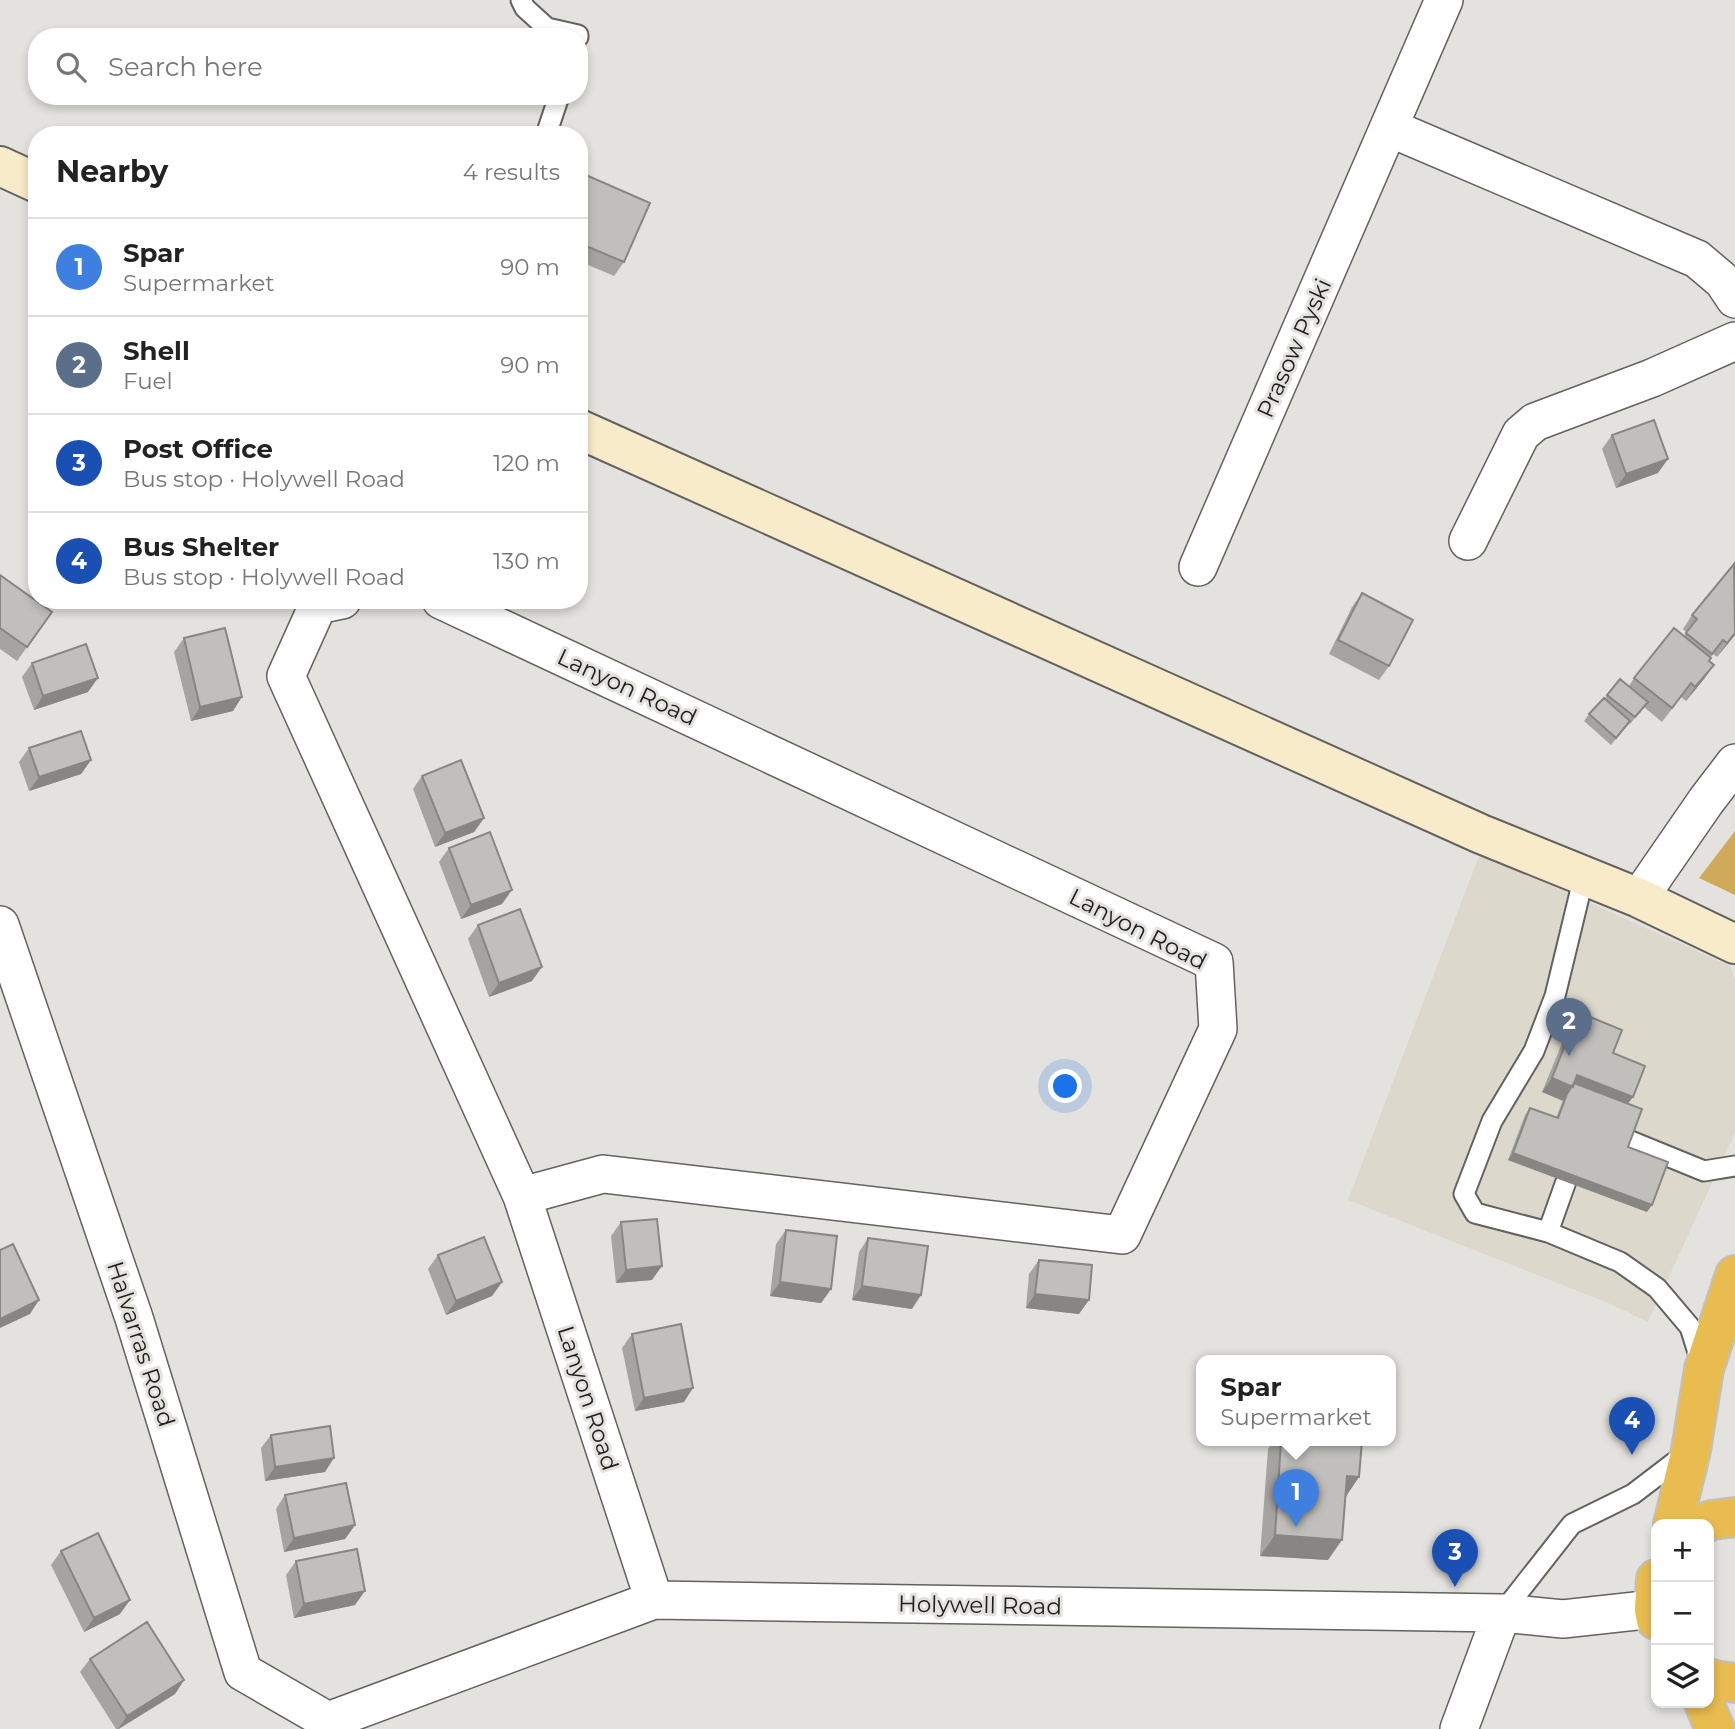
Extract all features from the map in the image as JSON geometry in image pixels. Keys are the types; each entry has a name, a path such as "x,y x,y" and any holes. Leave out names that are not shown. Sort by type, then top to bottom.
{"highway":[{"path":"1675,1519 1691,1450 1704,1370 1735,1275"},
{"path":"1714,1520 1735,1517"},
{"path":"1714,1680 1735,1683"},
{"path":"1706,1708 1715,1729"}],"main road":[{"path":"0,166 28,179"},
{"path":"588,433 1481,834 1639,898 1735,944"}],"street":[{"name":"Prasow Pyski","path":"1198,567 1444,0"},
{"path":"1390,128 1697,259 1723,281 1735,299"},
{"path":"1468,541 1521,434 1535,422 1652,378 1735,341"},
{"name":"Lanyon Road","path":"316,609 286,676 522,1196 654,1600"},
{"name":"Lanyon Road","path":"460,609 1214,962 1218,1029 1122,1235 603,1174 522,1196"},
{"path":"1639,898 1735,763"},
{"name":"Halvarras Road","path":"0,925 134,1318 243,1672 327,1725"},
{"name":"Holywell Road","path":"327,1725 654,1600 1502,1613 1563,1619 1651,1603"},
{"path":"1459,1729 1502,1613"}],"lane":[{"path":"521,0 525,8 547,28"},
{"path":"549,126 555,105"},
{"path":"1584,876 1555,996 1534,1051 1492,1121 1464,1194 1475,1213 1548,1231 1620,1262 1657,1288 1690,1326 1704,1370"},
{"path":"1587,1124 1704,1171 1735,1166"},
{"path":"1548,1231 1578,1148"},
{"path":"1502,1613 1572,1524 1633,1494 1691,1450"}],"shaded area":[{"path":"1735,831 1735,895 1699,878"},
{"path":"1480,853 1730,966 1735,979 1735,1133 1648,1322 1608,1303 1348,1200"}],"building":[{"path":"588,176 650,203 624,262 588,247"},
{"path":"1654,420 1668,459 1626,474 1612,435"},
{"path":"1734,564 1735,633 1727,643 1723,640 1712,654 1686,633 1697,619 1692,615"},
{"path":"0,575 28,595 28,609 48,609 52,612 27,647 0,628"},
{"path":"1362,593 1413,620 1389,666 1338,640"},
{"path":"225,628 242,697 200,707 184,638"},
{"path":"1674,628 1711,658 1709,661 1714,665 1695,687 1691,683 1672,708 1634,678"},
{"path":"86,644 98,678 43,696 32,663"},
{"path":"1620,679 1648,702 1635,717 1607,695"},
{"path":"1604,698 1630,721 1616,738 1589,714"},
{"path":"81,731 91,760 39,777 29,748"},
{"path":"461,760 484,818 445,833 422,776"},
{"path":"490,832 512,890 471,905 449,848"},
{"path":"520,909 542,967 499,983 478,925"},
{"path":"1578,1012 1622,1030 1613,1053 1645,1066 1633,1097 1577,1075 1573,1087 1552,1078"},
{"path":"1574,1083 1642,1109 1628,1147 1668,1162 1652,1205 1513,1153 1530,1108 1558,1118"},
{"path":"657,1219 662,1266 626,1270 621,1222"},
{"path":"786,1230 837,1236 831,1289 780,1282"},
{"path":"484,1237 502,1282 456,1301 438,1255"},
{"path":"868,1238 928,1246 921,1295 862,1286"},
{"path":"13,1244 39,1300 0,1319 0,1250"},
{"path":"1039,1260 1092,1265 1089,1300 1035,1294"},
{"path":"681,1324 693,1388 644,1398 632,1334"},
{"path":"330,1426 334,1458 275,1467 271,1435"},
{"path":"1281,1446 1362,1446 1359,1477 1347,1476 1342,1540 1275,1535"},
{"path":"346,1483 355,1525 294,1538 285,1495"},
{"path":"98,1533 130,1600 94,1618 61,1551"},
{"path":"357,1549 365,1591 304,1604 296,1561"},
{"path":"147,1622 184,1680 127,1716 90,1659"}],"place":[{"name":"Shell","path":"1569,1056"},
{"name":"Bus Shelter","path":"1632,1455"},
{"name":"Spar","path":"1296,1527"},
{"name":"Post Office","path":"1455,1587"}]}
